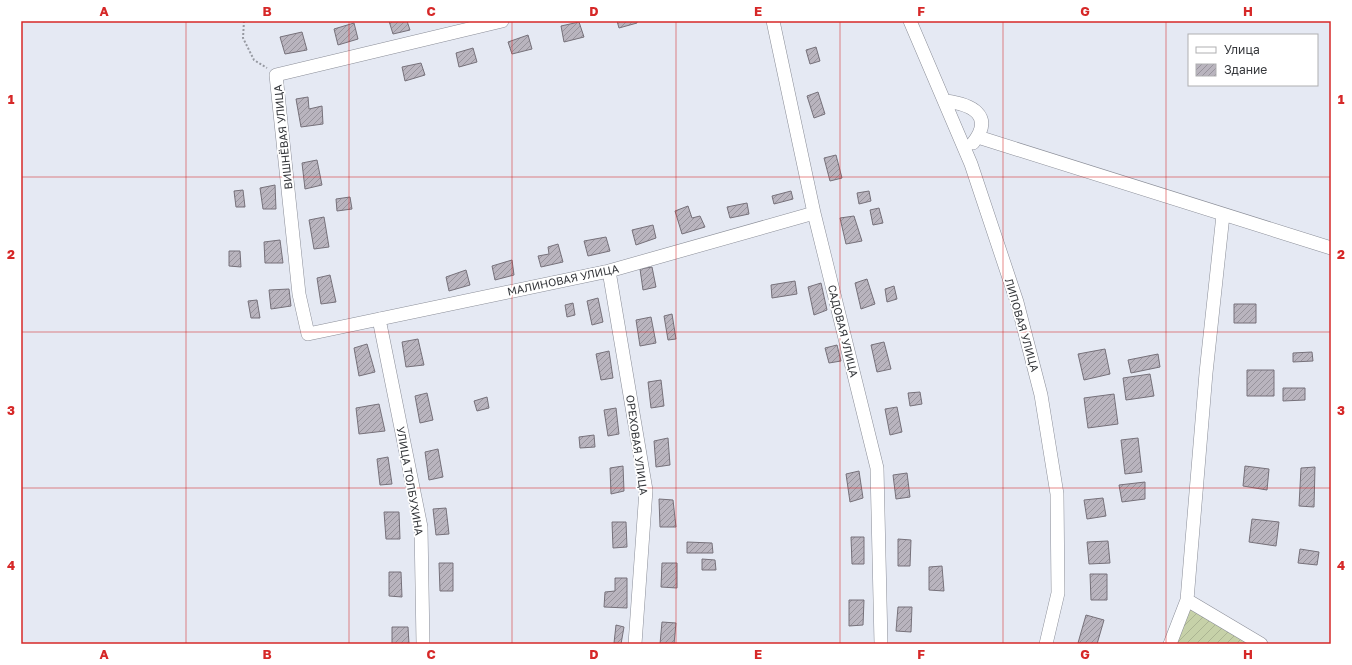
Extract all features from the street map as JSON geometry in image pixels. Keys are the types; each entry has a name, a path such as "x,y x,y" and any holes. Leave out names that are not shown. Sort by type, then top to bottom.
{"street":[{"name":"ВИШНЁВАЯ УЛИЦА","path":"308,334 299,294 276,75 502,21"},
{"name":"САДОВАЯ УЛИЦА","path":"773,21 814,213 876,468 881,644"},
{"name":"ЛИПОВАЯ УЛИЦА","path":"910,21 965,148 997,239 1017,302 1041,395 1052,455 1057,494 1058,593 1046,644"},
{"path":"945,101 968,106 979,114 982,121 982,130 978,137 970,146 965,148"},
{"path":"978,137 1331,248"},
{"name":"МАЛИНОВАЯ УЛИЦА","path":"308,334 609,271 814,213"},
{"path":"1170,644 1187,600 1206,373 1223,215"},
{"name":"ОРЕХОВАЯ УЛИЦА","path":"609,271 646,490 635,644"},
{"name":"УЛИЦА ТОЛБУХИНА","path":"379,319 421,528 423,644"},
{"path":"1187,600 1262,644"}],"path":[{"path":"244,21 243,38 254,60 276,75"}],"green space":[{"path":"1187,600 1261,644 1170,644"}],"building":[{"path":"389,21 407,21 410,30 393,34"},
{"path":"617,21 637,21 637,23 619,28"},
{"path":"579,22 584,37 564,42 561,26"},
{"path":"354,23 358,39 338,45 334,29"},
{"path":"302,32 307,50 285,54 280,37"},
{"path":"528,35 532,49 512,54 508,42"},
{"path":"816,47 820,61 810,64 806,50"},
{"path":"473,48 477,62 459,67 456,53"},
{"path":"421,63 425,75 405,81 402,67"},
{"path":"818,92 825,114 814,118 807,96"},
{"path":"308,97 309,109 322,106 323,124 301,127 296,99"},
{"path":"836,155 842,178 830,181 824,158"},
{"path":"317,160 322,185 305,189 302,163"},
{"path":"275,185 276,209 263,209 260,188"},
{"path":"243,190 245,207 236,207 234,191"},
{"path":"791,191 793,199 774,204 772,196"},
{"path":"869,191 871,201 859,204 857,193"},
{"path":"350,197 352,209 337,211 336,199"},
{"path":"747,203 749,214 730,218 727,207"},
{"path":"688,206 692,218 700,216 705,227 682,234 675,211"},
{"path":"879,208 883,223 873,225 870,210"},
{"path":"854,216 862,241 846,244 840,218"},
{"path":"324,217 329,247 314,249 309,220"},
{"path":"653,225 656,238 636,245 632,230"},
{"path":"606,237 610,251 588,256 584,241"},
{"path":"280,240 283,263 265,263 264,242"},
{"path":"558,244 563,262 541,267 538,256 549,254 548,247"},
{"path":"229,251 240,251 241,267 229,266"},
{"path":"512,260 514,275 495,280 492,266"},
{"path":"652,267 656,287 643,290 640,269"},
{"path":"466,270 470,285 449,291 446,277"},
{"path":"330,275 336,302 321,304 317,278"},
{"path":"867,279 875,304 861,309 855,283"},
{"path":"795,281 797,294 772,298 771,285"},
{"path":"821,283 827,310 814,315 808,287"},
{"path":"894,286 897,299 887,302 885,289"},
{"path":"289,289 291,306 271,309 269,290"},
{"path":"598,298 603,322 592,325 587,301"},
{"path":"257,300 260,318 251,318 248,301"},
{"path":"573,303 575,315 567,317 565,305"},
{"path":"1234,304 1256,304 1256,323 1234,323"},
{"path":"672,314 676,339 668,340 664,316"},
{"path":"651,317 656,343 640,346 636,320"},
{"path":"418,339 424,365 406,367 402,342"},
{"path":"884,342 891,369 877,372 871,345"},
{"path":"367,344 375,372 359,376 354,348"},
{"path":"837,345 841,361 829,363 825,348"},
{"path":"1105,349 1110,374 1084,380 1078,354"},
{"path":"609,351 613,378 601,380 596,354"},
{"path":"1312,352 1313,361 1293,362 1293,353"},
{"path":"1158,354 1160,367 1131,373 1128,360"},
{"path":"1247,370 1274,370 1274,396 1247,396"},
{"path":"1150,374 1154,396 1126,400 1123,378"},
{"path":"661,380 664,406 651,408 648,382"},
{"path":"1283,388 1305,388 1305,400 1283,401"},
{"path":"920,392 922,404 910,406 908,393"},
{"path":"427,393 433,420 420,423 415,396"},
{"path":"1114,394 1118,424 1088,428 1084,398"},
{"path":"487,397 489,408 477,411 474,401"},
{"path":"379,404 385,431 359,434 356,408"},
{"path":"897,407 902,432 890,435 885,409"},
{"path":"616,408 619,434 608,436 604,410"},
{"path":"594,435 595,447 580,448 579,437"},
{"path":"668,438 670,465 656,467 654,441"},
{"path":"1138,438 1142,472 1125,474 1121,440"},
{"path":"438,449 443,477 429,480 425,452"},
{"path":"388,457 392,484 380,485 377,459"},
{"path":"623,466 624,491 611,494 610,468"},
{"path":"1245,466 1269,469 1267,490 1243,486"},
{"path":"1315,467 1314,507 1299,506 1301,468"},
{"path":"859,471 863,498 850,502 846,474"},
{"path":"907,473 910,497 896,499 893,475"},
{"path":"1145,482 1145,499 1122,502 1119,485"},
{"path":"1103,498 1106,516 1087,519 1084,500"},
{"path":"659,499 673,500 676,527 660,527"},
{"path":"446,508 449,534 436,535 433,509"},
{"path":"384,512 399,512 400,539 386,539"},
{"path":"1252,519 1279,522 1276,546 1249,542"},
{"path":"612,522 626,522 627,547 613,548"},
{"path":"851,537 864,537 864,564 852,564"},
{"path":"898,539 911,540 910,566 898,566"},
{"path":"1108,541 1110,563 1089,564 1087,542"},
{"path":"687,542 712,543 713,553 687,553"},
{"path":"1300,549 1319,552 1317,565 1298,563"},
{"path":"702,559 715,560 716,570 702,570"},
{"path":"439,563 453,563 453,591 440,591"},
{"path":"662,563 677,563 677,588 661,587"},
{"path":"942,566 944,591 929,590 929,567"},
{"path":"389,572 401,572 402,597 389,596"},
{"path":"1090,574 1107,574 1107,600 1091,600"},
{"path":"615,578 627,578 627,608 604,607 605,592 615,591"},
{"path":"849,600 864,600 863,625 849,626"},
{"path":"898,607 912,607 911,632 896,631"},
{"path":"1086,615 1104,620 1097,644 1078,643"},
{"path":"662,622 676,623 674,644 660,644"},
{"path":"616,625 624,627 621,644 614,643"},
{"path":"392,627 408,627 409,644 392,644"}]}
